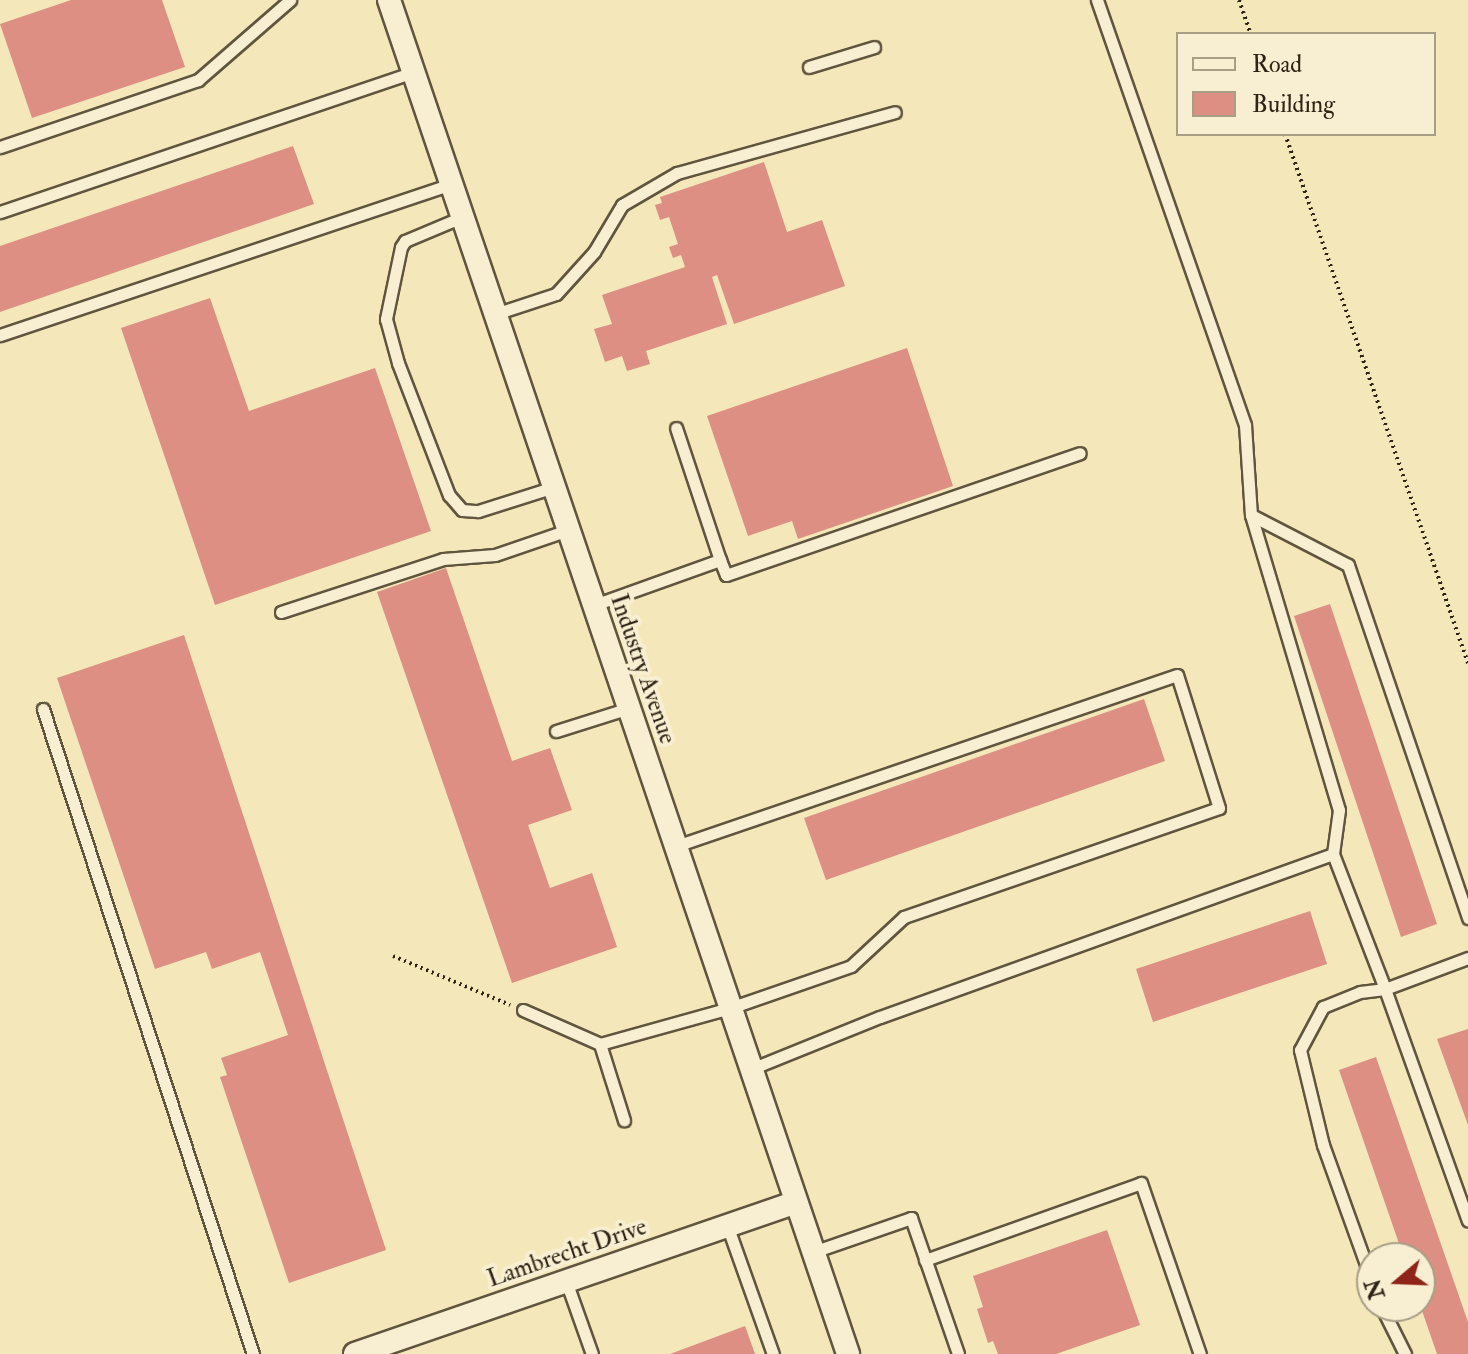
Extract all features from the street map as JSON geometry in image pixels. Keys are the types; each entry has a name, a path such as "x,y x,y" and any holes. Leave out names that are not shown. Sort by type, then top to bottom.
{"street":[{"name":"Industry Avenue","path":"389,0 848,1354"},
{"name":"Lambrecht Drive","path":"355,1354 796,1202"}],"lane":[{"path":"0,147 198,80 290,0"},
{"path":"1097,0 1245,425 1251,515 1339,810 1333,854 1468,1221"},
{"path":"809,67 874,47"},
{"path":"0,212 414,72"},
{"path":"495,314 556,294 594,252 622,205 677,173 895,112"},
{"path":"0,335 451,184"},
{"path":"462,217 405,241 401,247 386,319 398,363 449,495 462,510 478,511 554,487"},
{"path":"676,428 726,575 1080,453"},
{"path":"1251,515 1348,565 1468,918"},
{"path":"281,612 443,559 495,555 568,530"},
{"path":"594,605 720,560"},
{"path":"523,1010 600,1044 730,1008 851,966 904,917 1219,808 1177,675 676,846"},
{"path":"556,731 629,708"},
{"path":"43,709 253,1354"},
{"path":"751,1069 880,1017 1333,854"},
{"path":"1358,1242 1323,1145 1300,1050 1323,1007 1360,992 1385,989 1468,958"},
{"path":"600,1044 624,1120"},
{"path":"925,1260 1141,1183 1200,1354"},
{"path":"813,1252 911,1218 958,1354"},
{"path":"727,1225 773,1354"},
{"path":"566,1281 592,1354"},
{"path":"1389,1322 1405,1354"}],"path":[{"path":"1239,0 1250,32"},
{"path":"1286,136 1468,663"},
{"path":"393,956 523,1010"}],"building":[{"path":"71,0 162,0 185,67 32,118 0,24"},
{"path":"293,146 314,204 0,312 0,246"},
{"path":"764,162 787,232 822,220 845,286 734,324 717,275 712,277 727,324 646,351 650,364 627,371 622,356 605,362 594,329 612,324 602,295 685,267 681,255 673,258 669,247 678,244 669,217 660,220 655,205 662,203 660,197"},
{"path":"210,298 249,411 375,368 431,531 215,605 121,328"},
{"path":"907,348 953,486 798,539 792,521 748,536 707,416"},
{"path":"446,568 512,761 550,748 572,810 528,825 550,888 592,873 617,947 512,983 377,592"},
{"path":"1330,604 1437,924 1401,937 1294,616"},
{"path":"184,635 386,1250 289,1283 220,1077 227,1075 221,1058 288,1035 260,952 212,969 206,952 155,969 57,678"},
{"path":"1144,699 1165,761 826,880 804,818"},
{"path":"1310,911 1327,964 1153,1022 1136,969"},
{"path":"1468,1029 1468,1125 1437,1039"},
{"path":"1376,1057 1468,1322 1468,1354 1437,1354 1426,1322 1436,1322 1436,1242 1398,1242 1339,1070"},
{"path":"1107,1230 1140,1325 1056,1354 998,1354 993,1341 988,1343 977,1309 983,1307 973,1276"},
{"path":"745,1326 755,1354 670,1354"}]}
